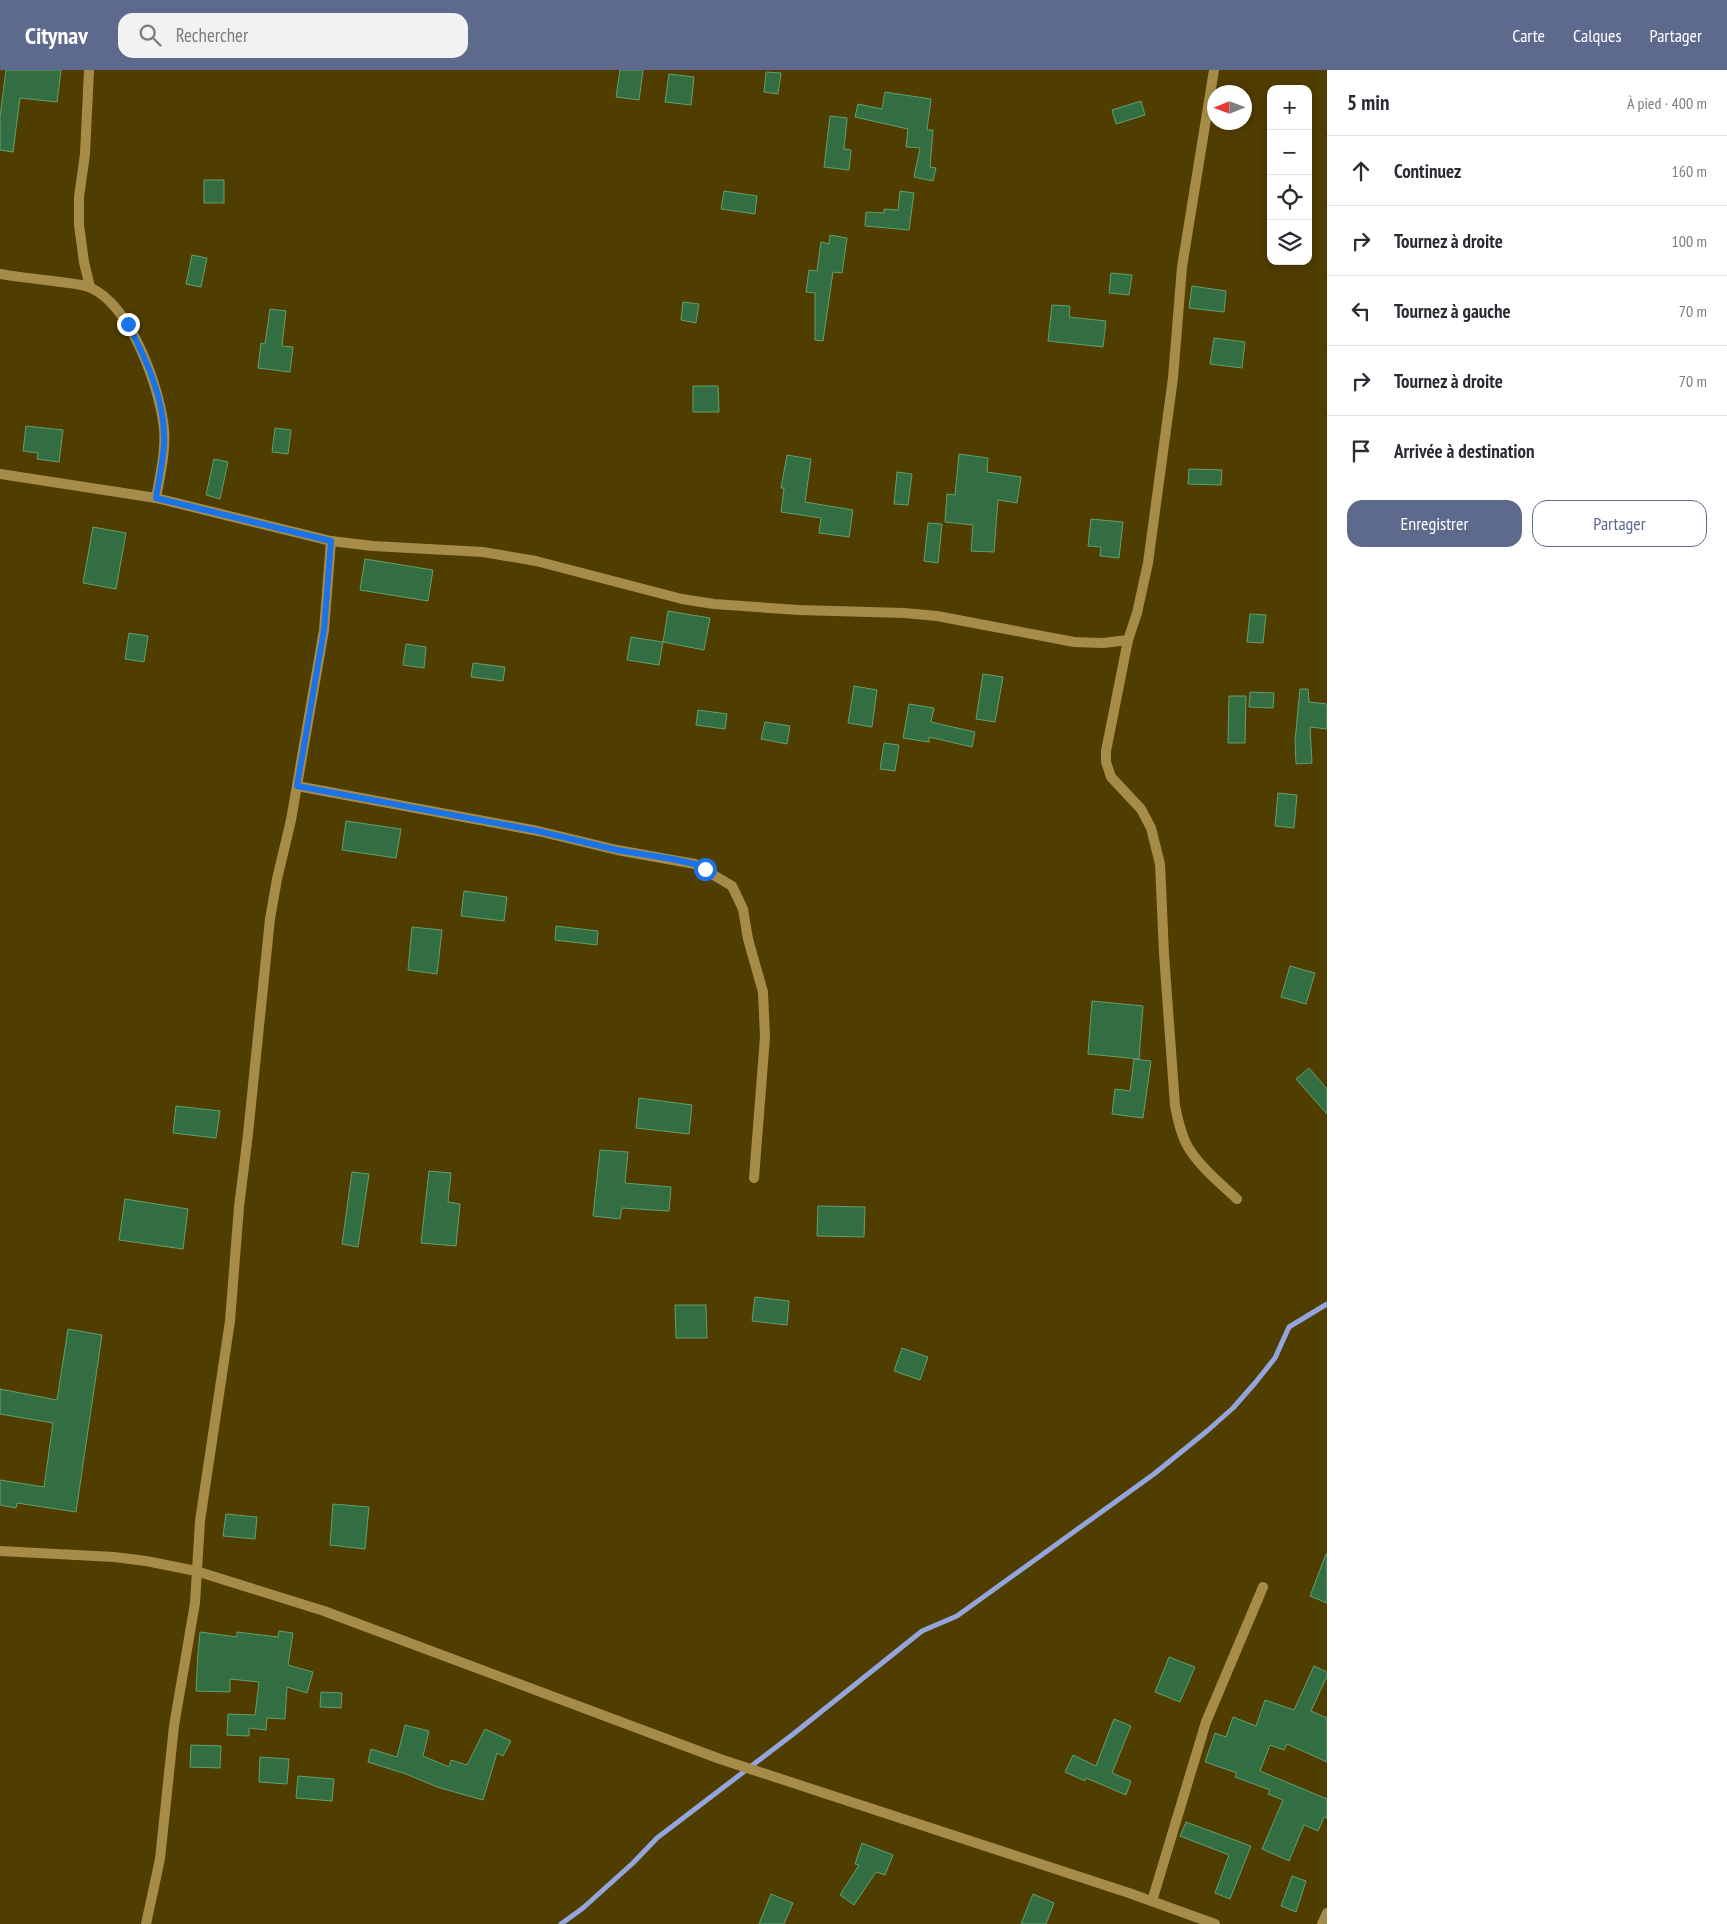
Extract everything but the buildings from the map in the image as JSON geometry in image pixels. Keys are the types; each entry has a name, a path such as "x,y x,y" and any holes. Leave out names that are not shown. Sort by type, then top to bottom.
{"street":[{"path":"89,70 85,154 79,198 79,225 90,287"},
{"path":"1214,70 1182,267 1173,378 1160,466 1155,519 1148,563 1137,613 1128,640 1114,708 1106,762 1111,777 1141,809 1151,828 1160,864 1164,954 1175,1106 1179,1123 1188,1146 1197,1159 1236,1200"},
{"path":"0,274 90,287 104,295 128,324 158,394 164,430 164,446 156,498"},
{"path":"0,474 156,498 331,541 373,546 483,552 536,561 682,600 799,610 904,613 937,616 1074,642 1102,643 1128,640"},
{"path":"146,1924 160,1859 174,1726 195,1603 200,1521 224,1372 230,1321 238,1207 248,1134 270,919 297,786 324,630 331,541"},
{"path":"297,786 538,831 617,850 695,864 732,886 743,909 748,938 763,992 765,1036 754,1178"},
{"path":"0,1551 114,1557 196,1571 324,1611 720,1758 1215,1924"},
{"path":"1152,1902 1206,1722 1263,1587"},
{"path":"1322,1924 1327,1913"}],"waterway":[{"path":"561,1924 583,1908 633,1863 657,1838 792,1735 922,1631 957,1616 1154,1474 1233,1408 1275,1358 1289,1327 1327,1304"}],"route":[{"path":"128,324 158,394 162,413 164,446 156,498 331,541 324,630 297,786 538,831 617,850 695,864 705,869"}]}
